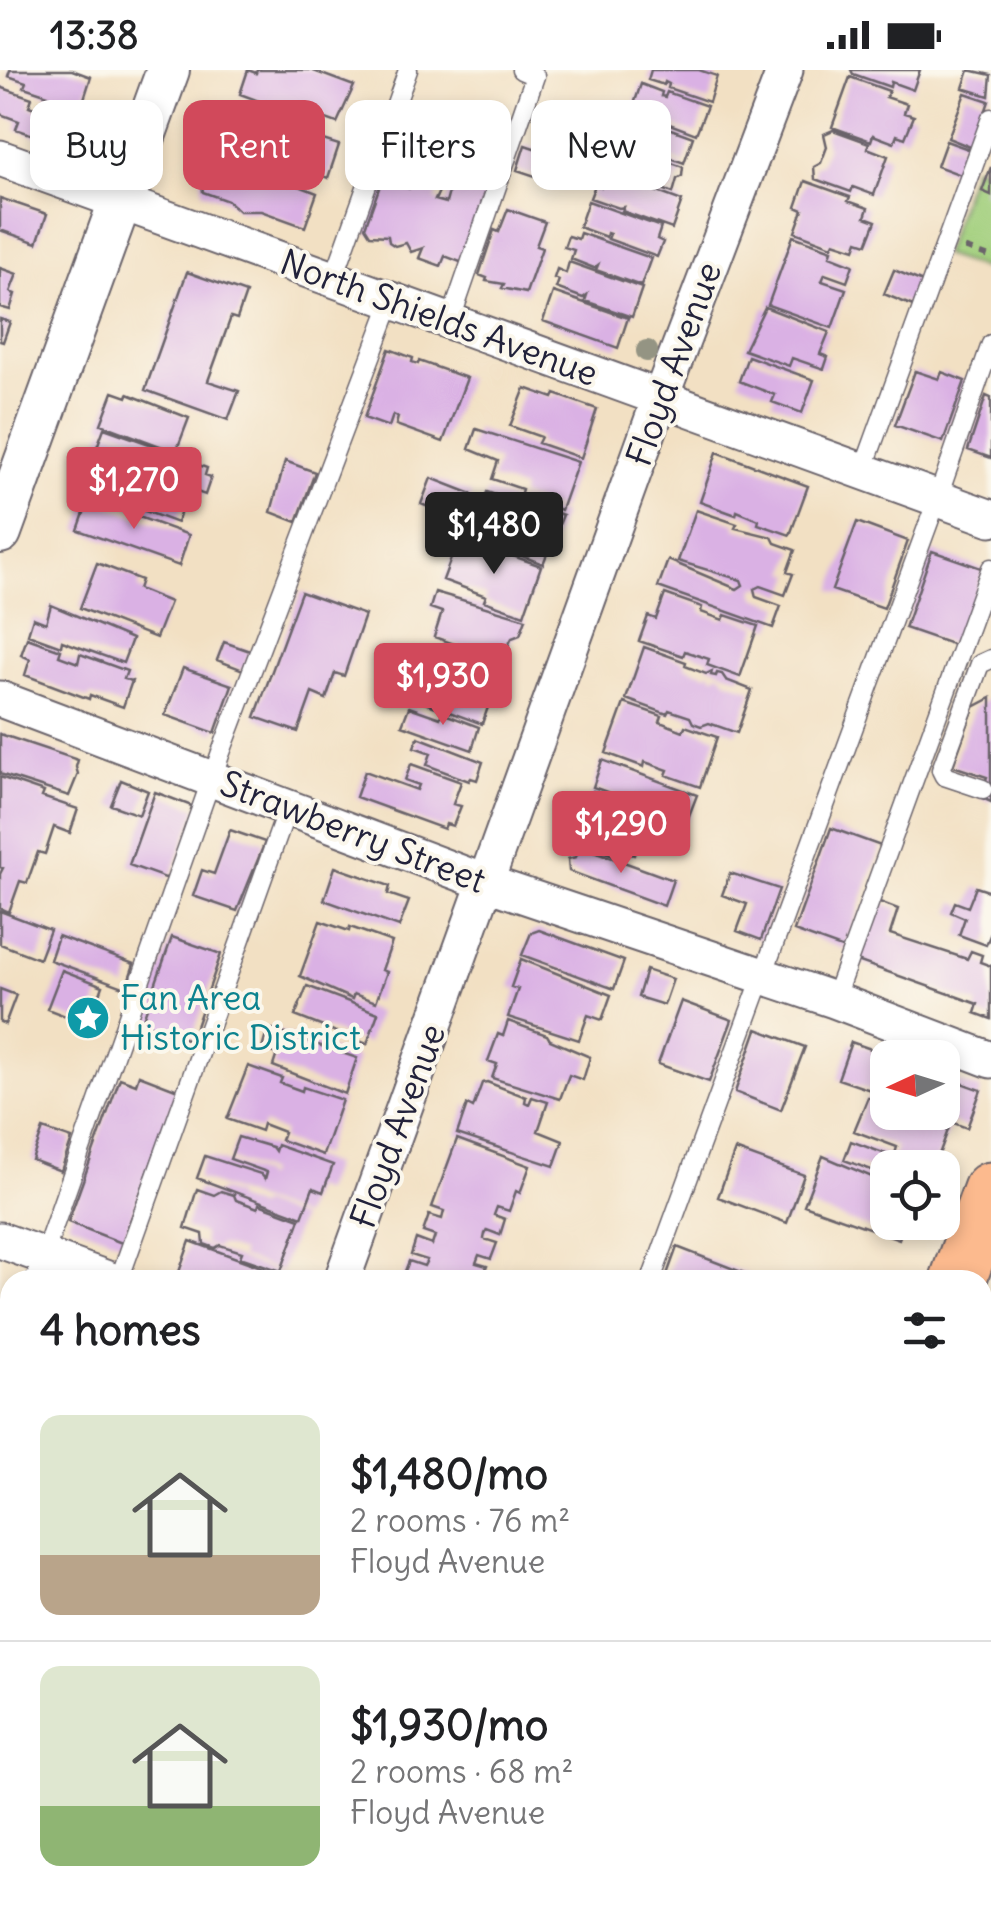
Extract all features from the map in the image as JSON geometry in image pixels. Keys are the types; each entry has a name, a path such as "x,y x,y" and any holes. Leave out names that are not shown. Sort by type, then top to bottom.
{"main road":[{"path":"962,1270 991,1190"}],"street":[{"path":"0,532 168,70"},
{"name":"Floyd Avenue","path":"346,1270 660,399 784,70"},
{"name":"North Shields Avenue","path":"0,158 991,518"},
{"name":"Strawberry Street","path":"0,699 488,882 834,1000 991,1060"},
{"path":"0,1240 40,1268"}],"lane":[{"path":"333,280 408,70"},
{"path":"450,322 531,72"},
{"path":"862,473 991,118"},
{"path":"40,1268 214,779 392,300"},
{"path":"655,1270 991,344"},
{"path":"834,1000 991,568"},
{"path":"982,789 944,776 941,770 980,664 991,659"},
{"path":"123,1270 288,806"}],"green space":[{"path":"974,166 991,173 991,271 943,255"}],"building":[{"path":"10,70 72,70 91,77 84,99 87,100 49,100 48,95 24,87 26,82 8,76"},
{"path":"248,70 311,70 354,86 337,123 325,119 325,100 256,100 240,94"},
{"path":"651,70 699,70 717,76 709,102 668,88 665,82 664,85 648,80"},
{"path":"851,70 920,70 913,90 891,82 890,87"},
{"path":"969,70 991,75 989,96 963,88"},
{"path":"850,77 889,91 886,97 907,104 904,113 914,116 905,138 897,135 894,143 873,135 871,141 832,127"},
{"path":"641,84 662,92 661,96 665,97 667,92 707,106 696,134 671,125 671,100 635,100"},
{"path":"0,87 32,98 30,134 16,129 19,121 0,114"},
{"path":"965,93 989,101 973,148 948,138"},
{"path":"671,129 693,137 684,163 671,158"},
{"path":"833,130 869,143 867,148 888,156 874,195 853,187 851,192 815,179 814,167 821,163 827,147 824,134"},
{"path":"325,141 339,145 328,178 325,177"},
{"path":"946,141 971,150 961,175 937,166"},
{"path":"525,145 531,147 531,175 517,170"},
{"path":"671,163 683,167 673,193 665,190 671,190"},
{"path":"991,167 991,195 982,191"},
{"path":"805,181 850,197 848,201 868,208 865,217 876,221 867,244 858,241 855,249 834,242 832,246 795,232 803,210 796,207"},
{"path":"378,190 440,190 435,200 446,203 450,190 489,190 463,263 445,256 441,266 419,258 423,248 411,252 406,243 395,246 388,236 370,235 365,227"},
{"path":"593,190 653,190 682,201 672,229 622,211 624,207 590,198"},
{"path":"203,192 317,193 305,227 261,211 239,211 228,201"},
{"path":"0,198 47,214 37,243 0,230"},
{"path":"588,201 661,227 657,239 663,242 657,257 608,239 610,234 606,237 579,227"},
{"path":"508,209 545,222 536,246 542,248 526,293 502,288 504,284 486,281 479,275 494,230 499,232"},
{"path":"580,233 651,258 641,286 596,270 598,265 594,268 571,259 574,250 564,247 568,236 578,239"},
{"path":"793,236 832,250 830,256 853,265 847,282 825,274 822,281 846,289 832,328 768,305"},
{"path":"569,262 642,288 632,317 585,301 587,295 583,298 556,288 557,269 566,273"},
{"path":"0,268 17,274 10,292 15,294 10,310 0,307"},
{"path":"894,270 923,282 913,306 884,294"},
{"path":"187,272 246,293 237,319 231,317 208,381 239,391 228,420 145,390"},
{"path":"553,292 628,318 618,348 543,321"},
{"path":"765,307 829,332 820,354 828,357 824,369 792,358 789,366 744,350"},
{"path":"0,319 10,322 3,342 0,341"},
{"path":"389,349 413,358 412,362 467,378 443,442 396,425 398,417 393,415 389,427 364,418"},
{"path":"748,356 814,380 802,413 772,402 775,395 739,381"},
{"path":"915,371 939,379 942,372 965,381 943,442 895,425"},
{"path":"525,388 597,409 581,458 538,443 541,437 510,426"},
{"path":"113,392 189,418 176,452 101,424"},
{"path":"986,396 991,398 991,458 968,450"},
{"path":"104,428 155,446 153,451 207,468 205,475 211,477 205,495 94,455"},
{"path":"476,429 578,462 561,510 520,496 522,489 492,479 498,461 469,449"},
{"path":"717,452 808,486 790,535 758,524 759,520 737,511 736,515 700,502"},
{"path":"93,459 187,493 177,523 83,488"},
{"path":"285,461 315,472 297,522 271,512"},
{"path":"431,478 472,494 461,520 421,504"},
{"path":"487,492 563,515 543,564 503,549 505,543 472,531"},
{"path":"89,499 189,535 179,566 78,530"},
{"path":"696,510 737,524 735,528 772,537 775,543 795,550 787,572 793,574 785,595 760,586 754,589 756,597 781,606 773,628 658,587 668,560 737,589 743,585 741,580 678,561"},
{"path":"857,522 908,541 884,608 832,590"},
{"path":"457,542 541,566 524,615 484,601 486,596 443,580"},
{"path":"932,551 984,569 957,646 905,628"},
{"path":"97,563 141,580 138,589 170,602 156,638 80,608"},
{"path":"301,592 365,615 344,676 335,673 326,699 312,693 298,732 255,717"},
{"path":"435,592 526,619 520,635 512,638 501,666 434,637 442,612 430,608"},
{"path":"665,594 702,607 701,612 723,620 725,615 758,626 740,677 707,665 709,659 685,651 683,656 639,641 648,616 656,619"},
{"path":"51,605 132,639 123,663 62,641 61,646 28,634 33,618 46,623"},
{"path":"27,638 61,650 59,656 78,663 80,654 127,671 124,679 132,681 123,707 25,675 30,659 21,655"},
{"path":"224,642 250,651 243,670 217,660"},
{"path":"644,647 686,662 685,666 706,674 722,674 726,680 752,690 737,733 709,723 701,726 690,717 669,710 667,714 626,699"},
{"path":"426,649 462,662 464,657 504,671 505,675 494,695 419,669"},
{"path":"183,668 232,685 215,733 165,715"},
{"path":"419,677 491,699 482,724 411,698"},
{"path":"991,698 991,802 980,797 987,777 953,766 974,707"},
{"path":"624,703 662,716 660,722 683,731 685,726 717,737 700,787 666,775 668,770 645,762 644,767 606,753"},
{"path":"409,707 440,718 442,713 479,727 472,750 402,725"},
{"path":"0,734 78,760 78,774 69,796 0,774"},
{"path":"418,737 483,762 477,780 469,781 427,765 431,753 414,747"},
{"path":"602,760 697,795 687,821 593,787"},
{"path":"411,764 461,782 453,804 461,806 453,826 446,824 444,829 356,797 365,771 417,790 419,785 405,780"},
{"path":"0,777 78,809 70,833 54,827 45,854 38,852 27,883 20,881 9,912 0,908"},
{"path":"121,780 148,791 139,815 111,805"},
{"path":"593,791 641,808 639,814 655,820 649,839 641,836 634,855 627,853 624,859 569,839 578,814 584,816"},
{"path":"155,792 197,808 171,875 165,878 129,865"},
{"path":"831,828 881,846 844,949 794,931"},
{"path":"230,830 265,842 237,911 193,896 202,870 214,874"},
{"path":"580,846 673,880 664,906 569,871 568,859 576,857"},
{"path":"335,867 390,886 388,894 409,901 399,927 324,900"},
{"path":"730,873 779,889 761,940 737,931 747,904 722,895"},
{"path":"976,887 991,892 991,933 986,945 959,935 965,918 951,912 955,902 968,907"},
{"path":"877,901 898,909 890,934 967,959 971,951 982,955 980,962 991,966 991,1019 975,1013 978,1004 857,961"},
{"path":"0,911 50,930 39,959 0,944"},
{"path":"320,921 392,942 376,1002 354,994 352,999 300,976"},
{"path":"539,930 624,961 614,989 522,955 531,933"},
{"path":"58,936 134,964 126,988 50,960"},
{"path":"172,937 221,954 191,1041 142,1022"},
{"path":"521,959 611,995 602,1020 588,1015 579,1040 508,1017 518,989 511,987"},
{"path":"62,970 103,986 89,1025 47,1009"},
{"path":"646,970 673,979 664,1005 638,997"},
{"path":"307,986 378,1013 367,1044 295,1016"},
{"path":"0,989 16,995 5,1024 0,1022"},
{"path":"681,1001 732,1020 709,1082 658,1064"},
{"path":"508,1021 590,1057 583,1080 569,1075 560,1099 492,1078 497,1064 488,1061 498,1034 503,1036"},
{"path":"268,1028 357,1058 345,1094 273,1066 277,1054 262,1049"},
{"path":"757,1029 805,1047 781,1110 735,1092"},
{"path":"851,1042 870,1049 870,1090 838,1079"},
{"path":"248,1066 282,1078 280,1083 302,1091 303,1087 342,1100 323,1155 281,1140 284,1132 263,1124 261,1131 227,1119"},
{"path":"139,1075 178,1090 122,1243 68,1222 120,1078 136,1084"},
{"path":"960,1082 981,1090 967,1128 960,1125"},
{"path":"482,1083 526,1097 529,1104 532,1097 548,1102 538,1131 563,1141 554,1166 457,1134 467,1105 473,1108"},
{"path":"868,1097 870,1130 948,1130 941,1150 896,1150 897,1147 854,1131"},
{"path":"43,1129 72,1139 61,1171 32,1160"},
{"path":"238,1137 275,1151 277,1145 333,1165 323,1192 313,1188 302,1217 197,1178 205,1156 261,1174 265,1179 267,1172 230,1159"},
{"path":"457,1139 530,1166 509,1211 497,1207 494,1215 505,1219 500,1235 487,1230 485,1234 484,1239 497,1243 491,1259 479,1255 476,1263 487,1266 486,1270 405,1270 409,1261 424,1266 427,1260 411,1255 416,1239 432,1245 435,1236 423,1232 429,1215 442,1219 444,1211 432,1207"},
{"path":"851,1141 875,1150 870,1150 870,1169 844,1160"},
{"path":"735,1150 804,1175 787,1223 718,1197"},
{"path":"823,1156 870,1176 870,1229 804,1205"},
{"path":"197,1189 214,1195 221,1191 258,1208 259,1204 300,1219 281,1270 240,1257 242,1252 204,1244 203,1234 185,1228"},
{"path":"190,1241 269,1270 180,1270"},
{"path":"677,1247 736,1270 669,1270"}],"place":[{"name":"Fan Area Historic District","path":"88,1018"}]}
